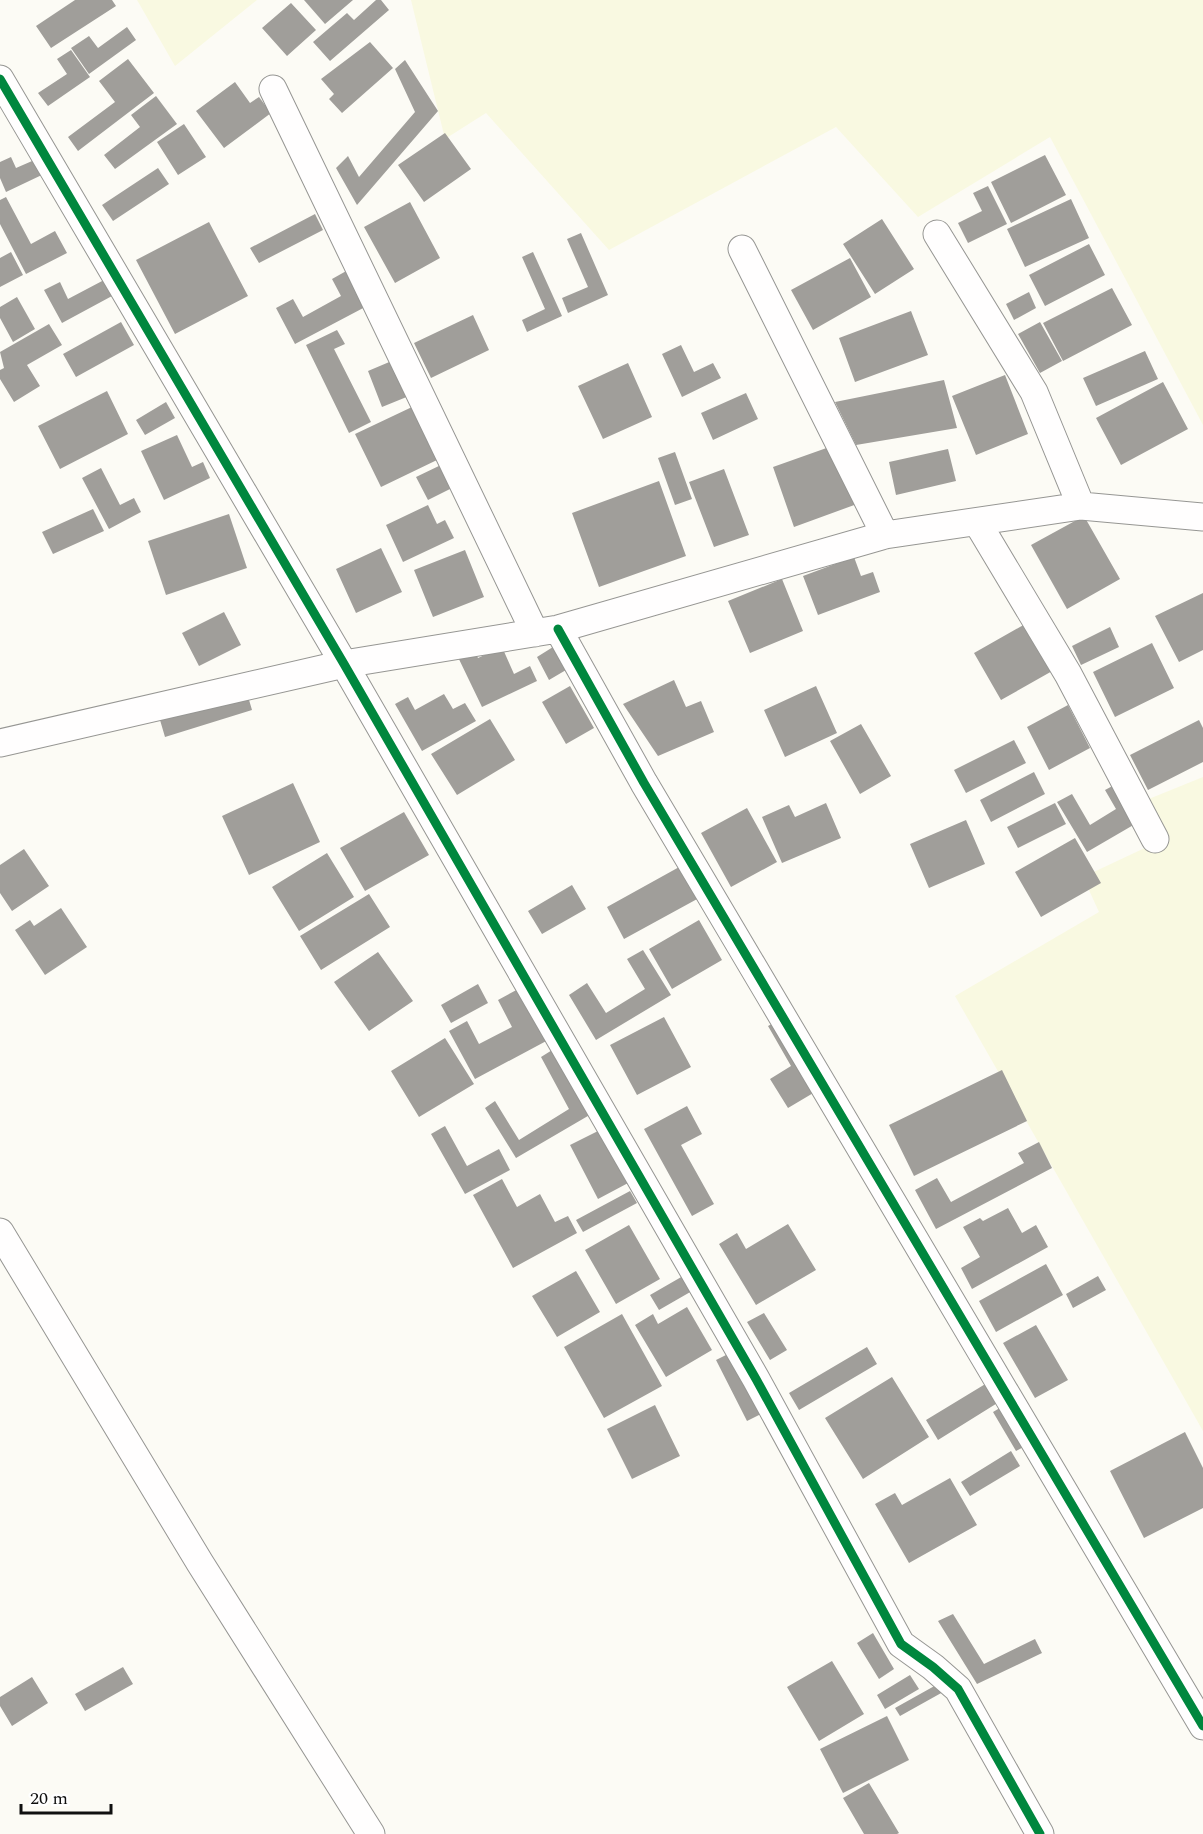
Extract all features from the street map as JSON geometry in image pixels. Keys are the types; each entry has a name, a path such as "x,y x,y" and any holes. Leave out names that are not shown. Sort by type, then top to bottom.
{"street":[{"path":"0,79 344,664 756,1380 901,1644 958,1689 1040,1834"},
{"path":"273,89 547,631 644,783 1203,1726"},
{"path":"937,234 1034,392 1082,506"},
{"path":"742,249 885,536"},
{"path":"0,743 344,664 547,631 885,536 1082,506 1203,517"},
{"path":"977,522 1068,674 1155,839"},
{"path":"0,1232 188,1543 371,1834"}],"green space":[{"path":"137,0 257,0 175,66"},
{"path":"411,0 1203,0 1203,425 1050,137 918,217 836,127 609,250 486,113 445,139"},
{"path":"1203,777 1203,1431 955,996 1099,912 1083,877 1149,846 1129,807"}],"building":[{"path":"75,0 112,0 116,6 51,48 36,26"},
{"path":"304,0 353,0 325,24"},
{"path":"376,0 381,0 389,10 330,61 313,42 347,13 354,20"},
{"path":"291,3 316,30 287,56 262,28"},
{"path":"127,27 136,40 89,74 71,48 89,36 98,48"},
{"path":"370,42 393,68 342,113 329,99 334,94 321,79"},
{"path":"71,50 90,77 48,106 38,93 67,74 57,59"},
{"path":"128,59 154,93 78,151 68,137 115,102 99,81"},
{"path":"405,60 438,111 357,205 336,168 348,156 359,177 415,112 395,69"},
{"path":"235,82 250,103 259,97 271,113 224,148 196,111"},
{"path":"156,96 177,124 115,169 104,155 140,127 131,115"},
{"path":"184,124 206,157 178,175 157,142"},
{"path":"445,133 471,169 424,202 398,165"},
{"path":"1045,155 1066,195 1011,223 991,182"},
{"path":"11,157 16,168 39,158 46,173 6,192 0,178 0,162"},
{"path":"158,168 169,184 113,221 102,205"},
{"path":"988,186 1007,224 968,243 958,223 982,211 973,193"},
{"path":"6,197 31,244 55,231 67,253 26,274 0,224 0,200"},
{"path":"1071,199 1089,238 1025,267 1007,229"},
{"path":"410,202 440,258 395,283 364,227"},
{"path":"315,214 323,230 259,263 250,248"},
{"path":"882,219 914,269 875,294 843,244"},
{"path":"209,222 248,296 175,334 136,260"},
{"path":"581,233 608,295 568,313 562,298 588,287 567,239"},
{"path":"1089,244 1105,275 1045,306 1029,275"},
{"path":"11,252 23,275 0,287 0,258"},
{"path":"533,252 562,316 527,332 522,320 545,309 522,257"},
{"path":"850,258 871,297 813,330 791,290"},
{"path":"348,270 367,306 295,344 276,308 293,299 303,317 341,296 332,279"},
{"path":"104,280 112,296 62,323 44,290 60,282 68,299"},
{"path":"1112,288 1132,325 1063,361 1043,323"},
{"path":"1029,292 1036,308 1014,320 1006,304"},
{"path":"17,297 35,329 13,342 0,318 0,307"},
{"path":"911,311 928,355 855,382 839,338"},
{"path":"473,315 489,350 431,378 414,343"},
{"path":"121,322 134,345 76,377 63,354"},
{"path":"1040,322 1062,361 1040,373 1018,334"},
{"path":"49,324 62,345 27,365 40,386 14,402 0,379 0,370 4,368 0,352"},
{"path":"337,330 345,344 334,349 371,422 349,433 306,345"},
{"path":"681,345 694,372 713,363 721,378 682,397 662,354"},
{"path":"1145,351 1158,379 1096,406 1083,378"},
{"path":"394,360 409,396 382,407 368,371"},
{"path":"628,363 652,417 603,439 578,386"},
{"path":"1005,375 1028,434 976,455 952,396"},
{"path":"944,380 957,428 856,445 835,402"},
{"path":"1163,382 1188,429 1121,465 1096,418"},
{"path":"107,391 128,434 60,469 38,426"},
{"path":"746,393 758,419 713,440 701,413"},
{"path":"166,402 175,418 145,435 136,420"},
{"path":"412,407 437,460 381,487 355,434"},
{"path":"177,435 192,467 203,462 210,478 164,500 141,451"},
{"path":"835,445 857,504 794,527 773,467"},
{"path":"948,449 956,481 896,495 889,462"},
{"path":"675,452 692,499 675,505 658,458"},
{"path":"443,464 454,487 428,500 416,477"},
{"path":"101,468 120,505 134,498 141,512 109,529 82,478"},
{"path":"724,469 749,535 714,547 689,482"},
{"path":"659,481 686,556 599,587 572,513"},
{"path":"428,505 437,524 445,520 454,538 403,562 386,525"},
{"path":"93,509 104,531 53,554 42,532"},
{"path":"229,514 247,568 166,595 148,541"},
{"path":"1084,516 1120,579 1067,609 1031,545"},
{"path":"381,548 402,592 356,613 336,569"},
{"path":"465,550 484,597 433,617 414,570"},
{"path":"854,557 861,576 873,572 880,592 818,615 803,576"},
{"path":"782,579 803,631 750,653 728,601"},
{"path":"1203,593 1203,650 1179,662 1155,616"},
{"path":"224,612 241,645 199,666 182,633"},
{"path":"1027,623 1054,670 1001,700 974,653"},
{"path":"1110,627 1119,647 1081,665 1072,646"},
{"path":"1152,643 1174,688 1115,717 1093,672"},
{"path":"472,645 478,658 502,647 514,674 530,666 537,681 482,707 456,653"},
{"path":"553,647 566,670 549,680 537,657"},
{"path":"674,680 686,707 701,701 714,732 658,756 623,704"},
{"path":"570,686 594,728 566,744 542,702"},
{"path":"816,686 837,733 785,757 764,710"},
{"path":"247,693 252,710 165,737 160,720"},
{"path":"444,694 453,709 465,703 476,721 422,751 395,704 408,697 415,710"},
{"path":"1068,705 1090,748 1049,770 1027,727"},
{"path":"490,719 515,760 457,795 431,754"},
{"path":"1199,720 1203,728 1203,762 1148,790 1130,755"},
{"path":"861,724 891,776 860,794 830,741"},
{"path":"1014,740 1026,763 966,793 954,770"},
{"path":"1034,772 1045,794 991,822 980,800"},
{"path":"1120,782 1142,820 1087,852 1057,802 1072,794 1090,825 1116,809 1105,790"},
{"path":"293,783 320,842 249,875 222,816"},
{"path":"826,803 841,838 782,863 762,817 789,805 795,817"},
{"path":"1055,803 1066,824 1018,848 1007,827"},
{"path":"747,808 777,862 731,887 701,833"},
{"path":"404,812 429,855 365,891 340,848"},
{"path":"966,820 985,864 929,888 910,844"},
{"path":"1075,838 1101,883 1041,917 1015,872"},
{"path":"24,849 49,886 12,911 0,893 0,865"},
{"path":"327,853 354,897 299,931 272,887"},
{"path":"681,866 699,898 624,939 607,907"},
{"path":"572,885 586,909 542,934 528,911"},
{"path":"369,894 390,927 321,970 300,936"},
{"path":"61,908 87,947 45,975 15,930 30,920 34,926"},
{"path":"699,920 722,960 672,989 649,949"},
{"path":"643,950 671,995 596,1040 569,995 587,983 606,1013 645,989 627,959"},
{"path":"378,952 413,1001 369,1031 334,982"},
{"path":"478,984 488,1003 451,1023 441,1005"},
{"path":"522,987 550,1039 475,1079 449,1031 467,1021 479,1044 512,1027 498,1000"},
{"path":"664,1017 691,1067 637,1095 610,1045"},
{"path":"779,1020 820,1089 788,1108 770,1079 791,1066 768,1026"},
{"path":"445,1038 474,1084 419,1117 391,1071"},
{"path":"557,1047 593,1113 516,1158 485,1108 495,1101 519,1140 569,1109 541,1057"},
{"path":"1002,1070 1027,1121 914,1176 889,1125"},
{"path":"687,1106 702,1134 681,1145 714,1204 692,1216 644,1129"},
{"path":"445,1126 467,1166 499,1149 510,1170 465,1194 431,1134"},
{"path":"602,1129 630,1182 598,1199 570,1145"},
{"path":"1039,1142 1052,1168 936,1229 915,1190 937,1178 951,1202 1024,1163 1018,1153"},
{"path":"502,1179 517,1207 540,1194 555,1222 568,1216 577,1233 513,1268 473,1195"},
{"path":"630,1191 637,1203 583,1232 576,1220"},
{"path":"1008,1208 1022,1233 1036,1225 1048,1247 972,1289 961,1268 980,1257 963,1227 980,1218 983,1221"},
{"path":"788,1224 816,1270 756,1305 719,1244 737,1233 746,1249"},
{"path":"629,1225 660,1279 616,1304 585,1250"},
{"path":"1046,1264 1063,1295 996,1332 979,1301"},
{"path":"576,1271 600,1312 557,1337 532,1296"},
{"path":"683,1276 692,1291 659,1310 650,1295"},
{"path":"1098,1276 1106,1290 1073,1308 1066,1294"},
{"path":"687,1307 712,1350 666,1377 635,1325 653,1314 658,1324"},
{"path":"764,1313 787,1350 770,1360 747,1322"},
{"path":"622,1314 662,1386 604,1418 564,1347"},
{"path":"1036,1325 1068,1380 1035,1398 1003,1343"},
{"path":"867,1347 877,1364 799,1410 789,1393"},
{"path":"734,1351 765,1412 747,1421 716,1360"},
{"path":"892,1377 929,1437 863,1479 825,1418"},
{"path":"987,1383 999,1402 938,1440 926,1420"},
{"path":"1010,1402 1033,1442 1016,1451 993,1412"},
{"path":"655,1405 680,1456 632,1479 607,1429"},
{"path":"1185,1432 1203,1468 1203,1508 1144,1538 1110,1471"},
{"path":"1011,1451 1020,1466 970,1496 961,1482"},
{"path":"950,1478 977,1525 909,1563 875,1504 895,1493 902,1505"},
{"path":"953,1614 984,1664 1035,1639 1042,1653 977,1684 938,1621"},
{"path":"873,1633 894,1669 879,1679 857,1643"},
{"path":"832,1661 864,1714 819,1741 787,1687"},
{"path":"123,1667 133,1684 85,1711 75,1694"},
{"path":"910,1675 919,1689 885,1709 877,1695"},
{"path":"32,1677 48,1703 12,1726 0,1706 0,1697"},
{"path":"938,1684 943,1692 900,1716 895,1708"},
{"path":"887,1716 909,1760 843,1793 820,1749"},
{"path":"869,1783 899,1833 864,1834 843,1798"}],"cycle path":[{"path":"0,79 344,664 756,1379 901,1644 958,1689 1040,1834"},
{"path":"558,629 644,783 1203,1726"}]}
